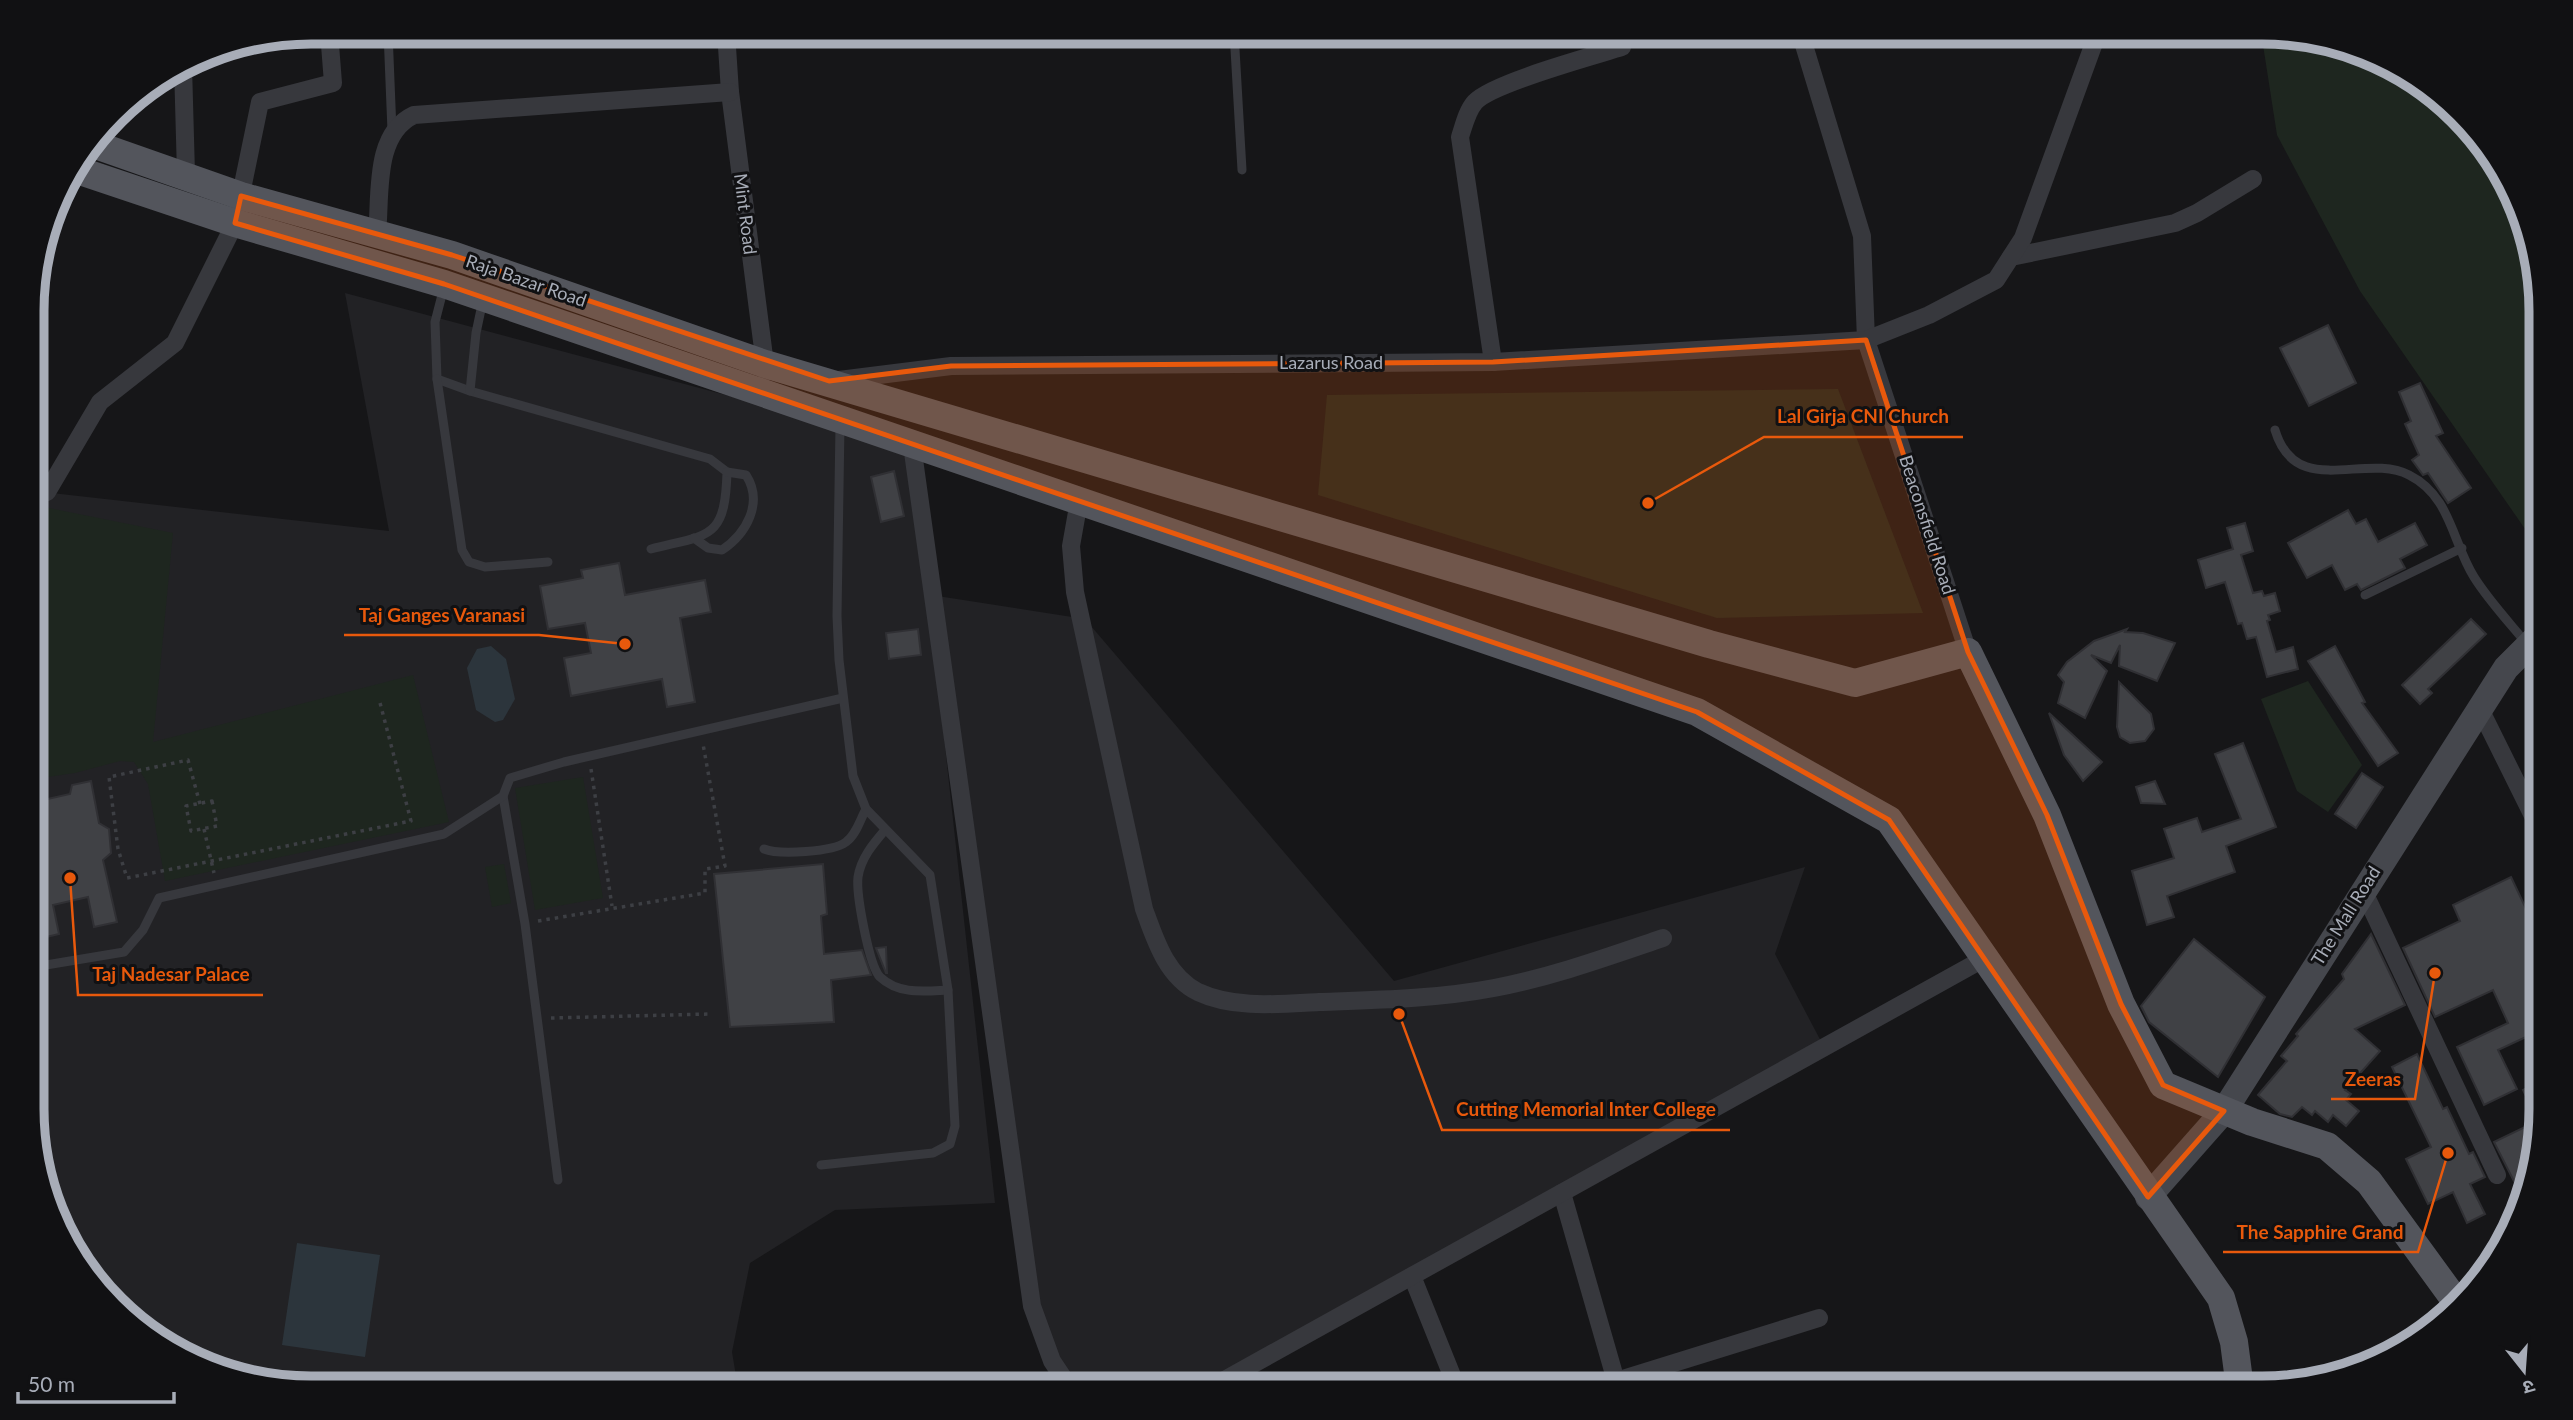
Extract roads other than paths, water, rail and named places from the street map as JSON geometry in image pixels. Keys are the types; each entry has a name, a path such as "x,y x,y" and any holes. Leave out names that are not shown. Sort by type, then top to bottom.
{"main road":[{"name":"Raja Bazar Road","path":"100,146 186,174 241,196 377,234 448,269 483,298 1697,712 1889,820 2148,1197 2221,1298 2234,1342 2238,1376"},
{"name":"Raja Bazar Road","path":"82,172 235,223 448,269 1696,640 1855,683 1968,652"},
{"path":"1968,652 2047,816 2121,1004 2163,1085 2224,1111 2327,1146 2369,1182 2452,1297"}],"street":[{"path":"44,485 100,402 174,343 235,223 260,102 333,83 330,44"},
{"name":"Mint Road","path":"727,44 730,92 769,396"},
{"name":"Beaconsfield Road","path":"1804,44 1862,236 1867,340 1968,652"},
{"name":"Lazarus Road","path":"829,381 951,366 1493,362 1867,340 1929,315 1996,280 2023,237 2094,44"},
{"path":"1493,362 1460,137 1468,114 1476,101 1514,82 1622,47"},
{"path":"183,76 186,174"},
{"path":"377,234 386,143 402,121 414,115 730,92"},
{"path":"2011,257 2175,223 2197,214 2253,179"},
{"path":"829,381 830,417"},
{"path":"912,445 1032,1306 1052,1361 1062,1376"},
{"path":"1079,501 1072,546 1075,592 1144,909 1157,945 1173,973 1196,991 1220,1000 1265,1005 1409,999 1494,988 1564,971 1663,938"},
{"name":"The Mall Road","path":"2148,1197 2224,1111 2506,668 2529,644"},
{"path":"2480,709 2529,808"},
{"path":"2363,890 2497,1175"},
{"path":"1232,1376 1985,958"},
{"path":"1562,1193 1614,1376"},
{"path":"1412,1276 1452,1376"},
{"path":"1644,1376 1819,1318"}],"lane":[{"path":"389,44 393,131"},
{"path":"1235,44 1242,170"},
{"path":"448,269 435,322 437,379 462,550 469,562 485,567 548,562"},
{"path":"470,391 475,333 483,298"},
{"path":"437,379 470,391 710,459 727,472 746,475 752,484 751,517 737,539 722,550 708,548 694,538"},
{"path":"821,1165 933,1153 950,1144 955,1126 948,990 930,875 866,809 853,776 843,698 837,616 830,417"},
{"path":"2275,430 2282,451 2290,459 2312,468 2407,473 2427,486 2447,513 2472,574 2529,634"},
{"path":"651,549 708,535 720,520 726,506 727,472"},
{"path":"2365,595 2462,548"},
{"path":"558,1180 525,924 503,796 510,778 589,756 843,698"},
{"path":"44,965 124,952 143,930 159,898 444,834 503,796"},
{"path":"764,849 774,853 829,848 845,843 855,831 866,809"},
{"path":"885,830 866,852 858,877 863,929 878,976 897,988 913,991 948,990"}],"place":[{"name":"Lal Girja CNI Church","path":"1648,503"},
{"name":"Taj Ganges Varanasi","path":"625,644"},
{"name":"Taj Nadesar Palace","path":"70,878"},
{"name":"Zeeras","path":"2435,973"},
{"name":"Cutting Memorial Inter College","path":"1399,1014"},
{"name":"The Sapphire Grand","path":"2448,1153"}]}
